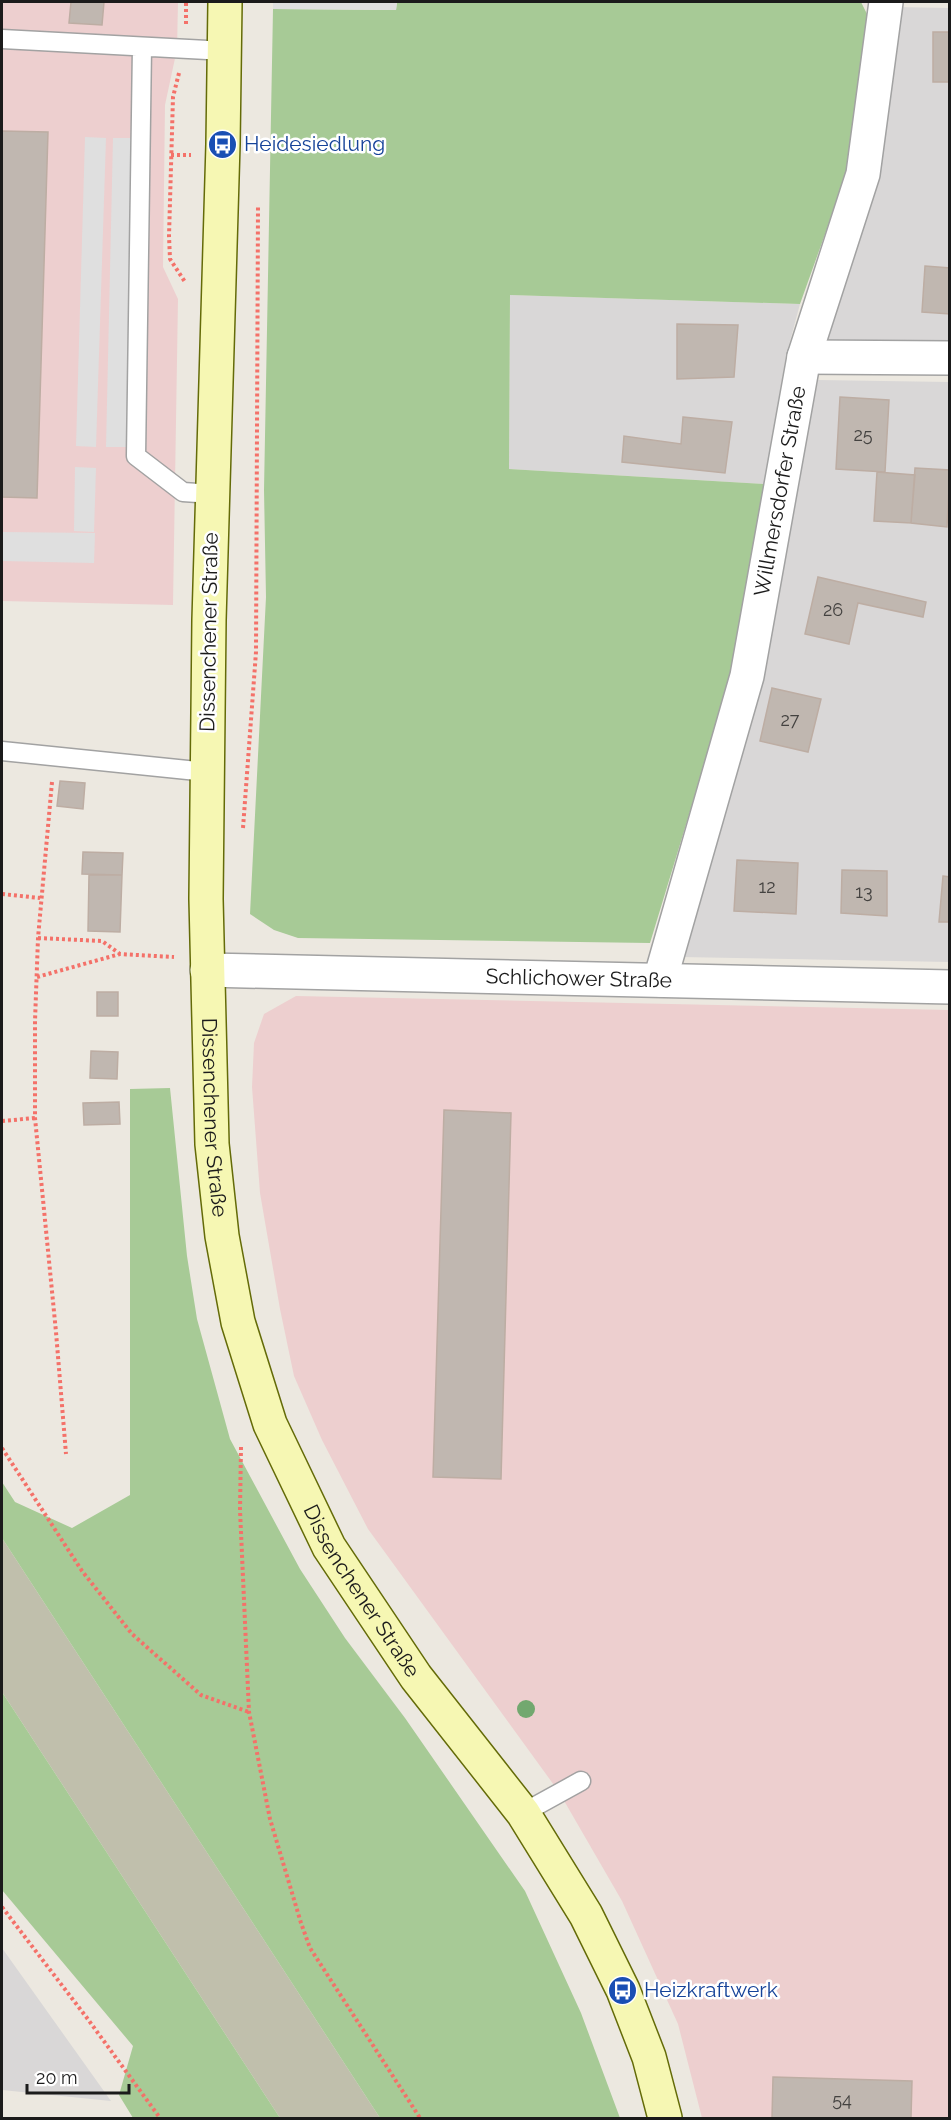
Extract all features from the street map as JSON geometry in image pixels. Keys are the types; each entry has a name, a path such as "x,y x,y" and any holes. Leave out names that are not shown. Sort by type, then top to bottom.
{"main road":[{"name":"Dissenchener Straße","path":"225,2 226,51 212,494 207,772 207,970 212,1144 222,1236 238,1322 270,1424 329,1547 416,1677 523,1813 586,1915 623,1990 649,2057 664,2118"}],"street":[{"name":"Willmersdorfer Straße","path":"660,980 747,676 804,357 863,174 886,2"},
{"path":"804,357 950,358"},
{"name":"Schlichower Straße","path":"207,970 950,987"}],"lane":[{"path":"2,39 226,51"},
{"path":"142,47 136,456 183,492 212,494"},
{"path":"2,751 207,772"},
{"path":"523,1813 581,1781"}],"path":[{"path":"186,49 173,97 169,236 170,259 188,288"},
{"path":"55,756 40,898 36,977 35,1118 66,1454"},
{"path":"2,894 40,898"},
{"path":"38,938 102,941 120,954"},
{"path":"36,977 120,954 174,957 175,945"},
{"path":"2,1121 35,1118"},
{"path":"242,1445 240,1510 249,1712 270,1819 310,1948 420,2118"},
{"path":"2,1448 82,1571 132,1634 201,1695 249,1712"},
{"path":"2,1907 160,2118"}],"shaded area":[{"path":"2,2 178,2 177,49 165,105 163,267 178,299 173,605 2,601"},
{"path":"273,2 397,2 396,10 273,9"},
{"path":"893,7 949,8 949,341 824,341"},
{"path":"85,137 106,138 96,447 76,446"},
{"path":"113,138 134,138 127,447 106,447"},
{"path":"510,295 800,304 786,356 764,484 509,469"},
{"path":"818,380 949,382 949,962 681,957 760,673"},
{"path":"75,467 96,468 94,532 74,531"},
{"path":"2,532 95,533 94,563 2,561"},
{"path":"296,996 949,1010 949,2118 702,2118 678,2024 622,1901 559,1792 368,1529 322,1440 294,1376 260,1193 252,1087 254,1043 264,1014"},
{"path":"2,1538 380,2118 280,2118 2,1692"},
{"path":"2,1948 111,2101 2,2090"}],"green space":[{"path":"397,2 861,2 868,16 848,170 800,304 510,295 509,469 764,484 733,670 650,943 298,938 274,930 250,914 266,597 264,490 273,9 396,10"},
{"path":"170,1088 187,1256 197,1319 230,1439 300,1569 345,1638 405,1718 525,1891 581,2013 620,2118 380,2118 2,1538 2,1482 15,1502 72,1528 130,1495 130,1089"},
{"path":"2,1692 280,2118 133,2118 119,2095 133,2046 2,1890"}],"building":[{"path":"71,2 104,2 102,25 69,23"},
{"path":"933,32 950,32 950,82 933,82"},
{"path":"2,131 48,132 37,498 2,497"},
{"path":"925,266 950,268 950,314 922,312"},
{"path":"677,324 738,325 734,377 677,379"},
{"path":"840,397 889,400 885,472 836,469"},
{"path":"683,417 732,422 725,473 622,462 624,436 681,444"},
{"path":"915,468 950,470 947,527 911,523"},
{"path":"877,472 915,475 911,523 874,521"},
{"path":"818,577 926,602 923,617 858,603 849,644 805,634"},
{"path":"772,688 821,699 808,752 760,741"},
{"path":"60,781 85,783 83,809 57,806"},
{"path":"83,852 123,853 122,875 82,874"},
{"path":"737,860 798,863 796,914 734,911"},
{"path":"842,870 887,871 887,916 841,913"},
{"path":"89,875 122,875 120,932 88,931"},
{"path":"943,876 950,877 950,922 939,922"},
{"path":"97,992 118,992 118,1016 97,1016"},
{"path":"91,1051 118,1052 117,1079 90,1078"},
{"path":"119,1102 120,1124 84,1125 83,1103"},
{"path":"444,1110 511,1113 501,1479 433,1477"},
{"path":"773,2077 912,2081 911,2118 772,2118"}],"place":[{"name":"Heidesiedlung","path":"223,144"},
{"name":"Heizkraftwerk","path":"623,1990"}]}
